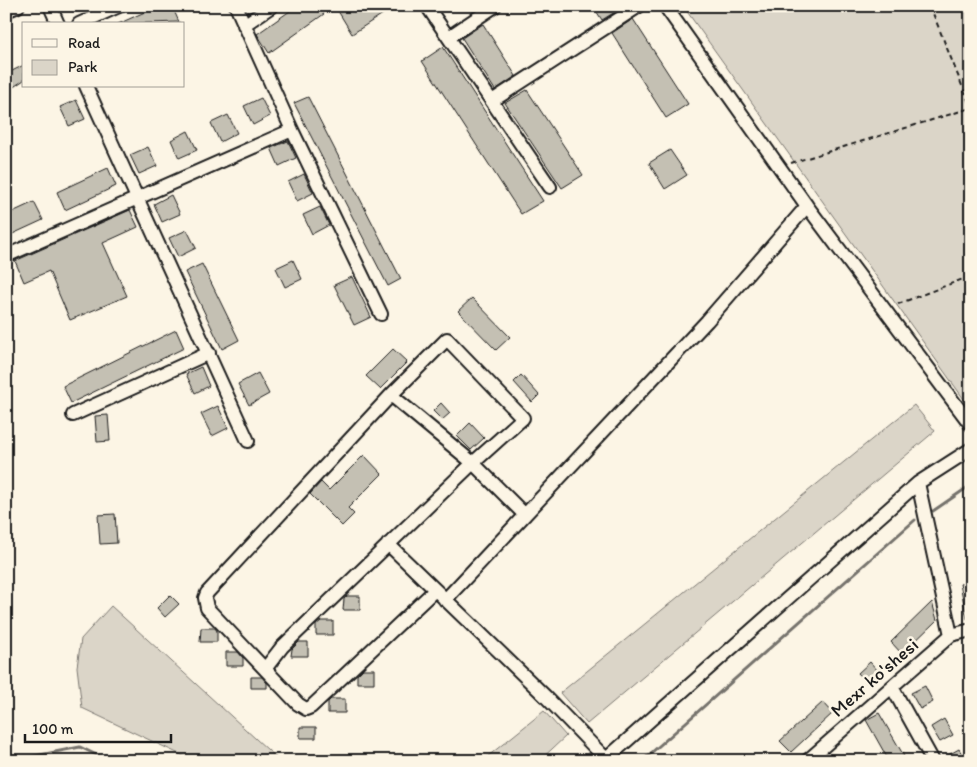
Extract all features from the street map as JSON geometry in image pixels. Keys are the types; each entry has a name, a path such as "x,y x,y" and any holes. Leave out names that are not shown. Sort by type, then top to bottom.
{"street":[{"path":"6,11 18,6"},
{"path":"50,6 57,22"},
{"path":"83,22 119,6"},
{"path":"236,6 292,130 381,314"},
{"path":"244,25 272,6"},
{"path":"427,6 550,187"},
{"path":"449,37 495,6"},
{"path":"492,101 639,6"},
{"path":"664,6 807,206 971,426"},
{"path":"87,88 248,441"},
{"path":"6,256 292,130"},
{"path":"445,600 707,321 807,206"},
{"path":"265,669 282,647 473,463 523,418 447,338 391,394 207,593 205,598 207,608 298,704 306,709 311,707 435,590"},
{"path":"73,415 209,353"},
{"path":"391,394 473,463 525,516"},
{"path":"388,544 546,697 605,760 918,483 971,449"},
{"path":"918,483 951,635"},
{"name":"Mexr ko'shesi","path":"806,761 951,635 971,630"},
{"path":"892,687 933,761"}],"path":[{"path":"780,167 971,109 930,6"},
{"path":"898,304 971,276"}],"green space":[{"path":"683,6 971,6 971,409"},
{"path":"914,405 935,431 587,724 560,693"},
{"path":"111,606 280,761 194,761 82,708 77,667 81,639"},
{"path":"544,711 566,736 539,761 482,761"}],"building":[{"path":"158,6 172,6 179,22 122,22"},
{"path":"297,6 318,6 324,14 269,53 257,34"},
{"path":"335,6 395,6 352,34"},
{"path":"593,6 622,6 623,7 602,20"},
{"path":"633,19 688,104 666,118 612,33"},
{"path":"483,24 516,76 495,90 462,38"},
{"path":"443,47 543,201 521,214 422,61"},
{"path":"22,66 22,81 6,92 6,69 8,73"},
{"path":"527,90 583,175 562,188 505,103"},
{"path":"308,97 401,279 388,286 294,103"},
{"path":"261,98 270,116 253,125 244,106"},
{"path":"76,100 85,119 69,126 60,107"},
{"path":"228,115 237,133 220,142 211,123"},
{"path":"188,131 197,150 179,158 171,140"},
{"path":"288,141 296,158 279,166 271,148"},
{"path":"148,147 157,166 139,174 130,155"},
{"path":"670,150 687,175 665,189 649,163"},
{"path":"108,168 116,186 65,210 57,192"},
{"path":"304,174 313,193 297,201 288,182"},
{"path":"171,195 180,214 162,222 154,204"},
{"path":"34,202 43,220 6,237 6,215"},
{"path":"320,207 329,225 312,234 303,215"},
{"path":"130,210 138,227 103,243 127,296 70,320 49,271 24,282 15,261"},
{"path":"187,230 196,248 178,257 169,238"},
{"path":"293,260 302,279 285,287 276,268"},
{"path":"202,264 239,340 222,349 185,272"},
{"path":"352,277 371,317 354,325 334,285"},
{"path":"472,298 510,337 496,350 458,311"},
{"path":"176,330 184,348 71,403 63,386"},
{"path":"393,349 407,362 380,389 366,376"},
{"path":"201,367 209,386 195,393 186,374"},
{"path":"258,373 269,394 249,405 238,384"},
{"path":"521,375 539,395 532,402 514,382"},
{"path":"441,403 450,413 442,420 433,411"},
{"path":"218,406 228,428 212,436 201,414"},
{"path":"108,415 110,441 97,442 95,416"},
{"path":"470,423 484,438 471,450 457,436"},
{"path":"364,455 382,474 348,508 354,514 342,526 310,494 321,482 329,490"},
{"path":"115,514 117,543 100,544 98,515"},
{"path":"971,582 971,619 967,619 960,584"},
{"path":"170,595 179,604 165,617 157,608"},
{"path":"347,596 360,596 360,610 343,610 344,599"},
{"path":"932,602 937,620 902,654 891,642"},
{"path":"321,621 333,621 333,635 316,635 316,625"},
{"path":"201,628 215,628 217,631 217,642 200,642"},
{"path":"299,642 308,642 308,656 291,656 292,649"},
{"path":"226,652 238,652 243,658 243,666 226,666"},
{"path":"870,662 879,672 867,683 858,673"},
{"path":"363,669 374,669 374,683 357,683 357,675"},
{"path":"251,677 262,677 267,683 267,688 251,688"},
{"path":"925,686 933,702 920,709 911,693"},
{"path":"331,699 345,699 345,713 328,713 328,702"},
{"path":"823,702 833,713 791,752 780,741"},
{"path":"879,713 904,756 895,761 889,761 866,720"},
{"path":"944,719 953,735 940,742 931,727"},
{"path":"300,727 316,727 316,738 300,738"},
{"path":"959,749 966,761 941,761 941,759"}],"waterway":[{"path":"933,511 971,485"},
{"path":"642,761 915,520"},
{"path":"10,761 80,747 109,761"}]}
